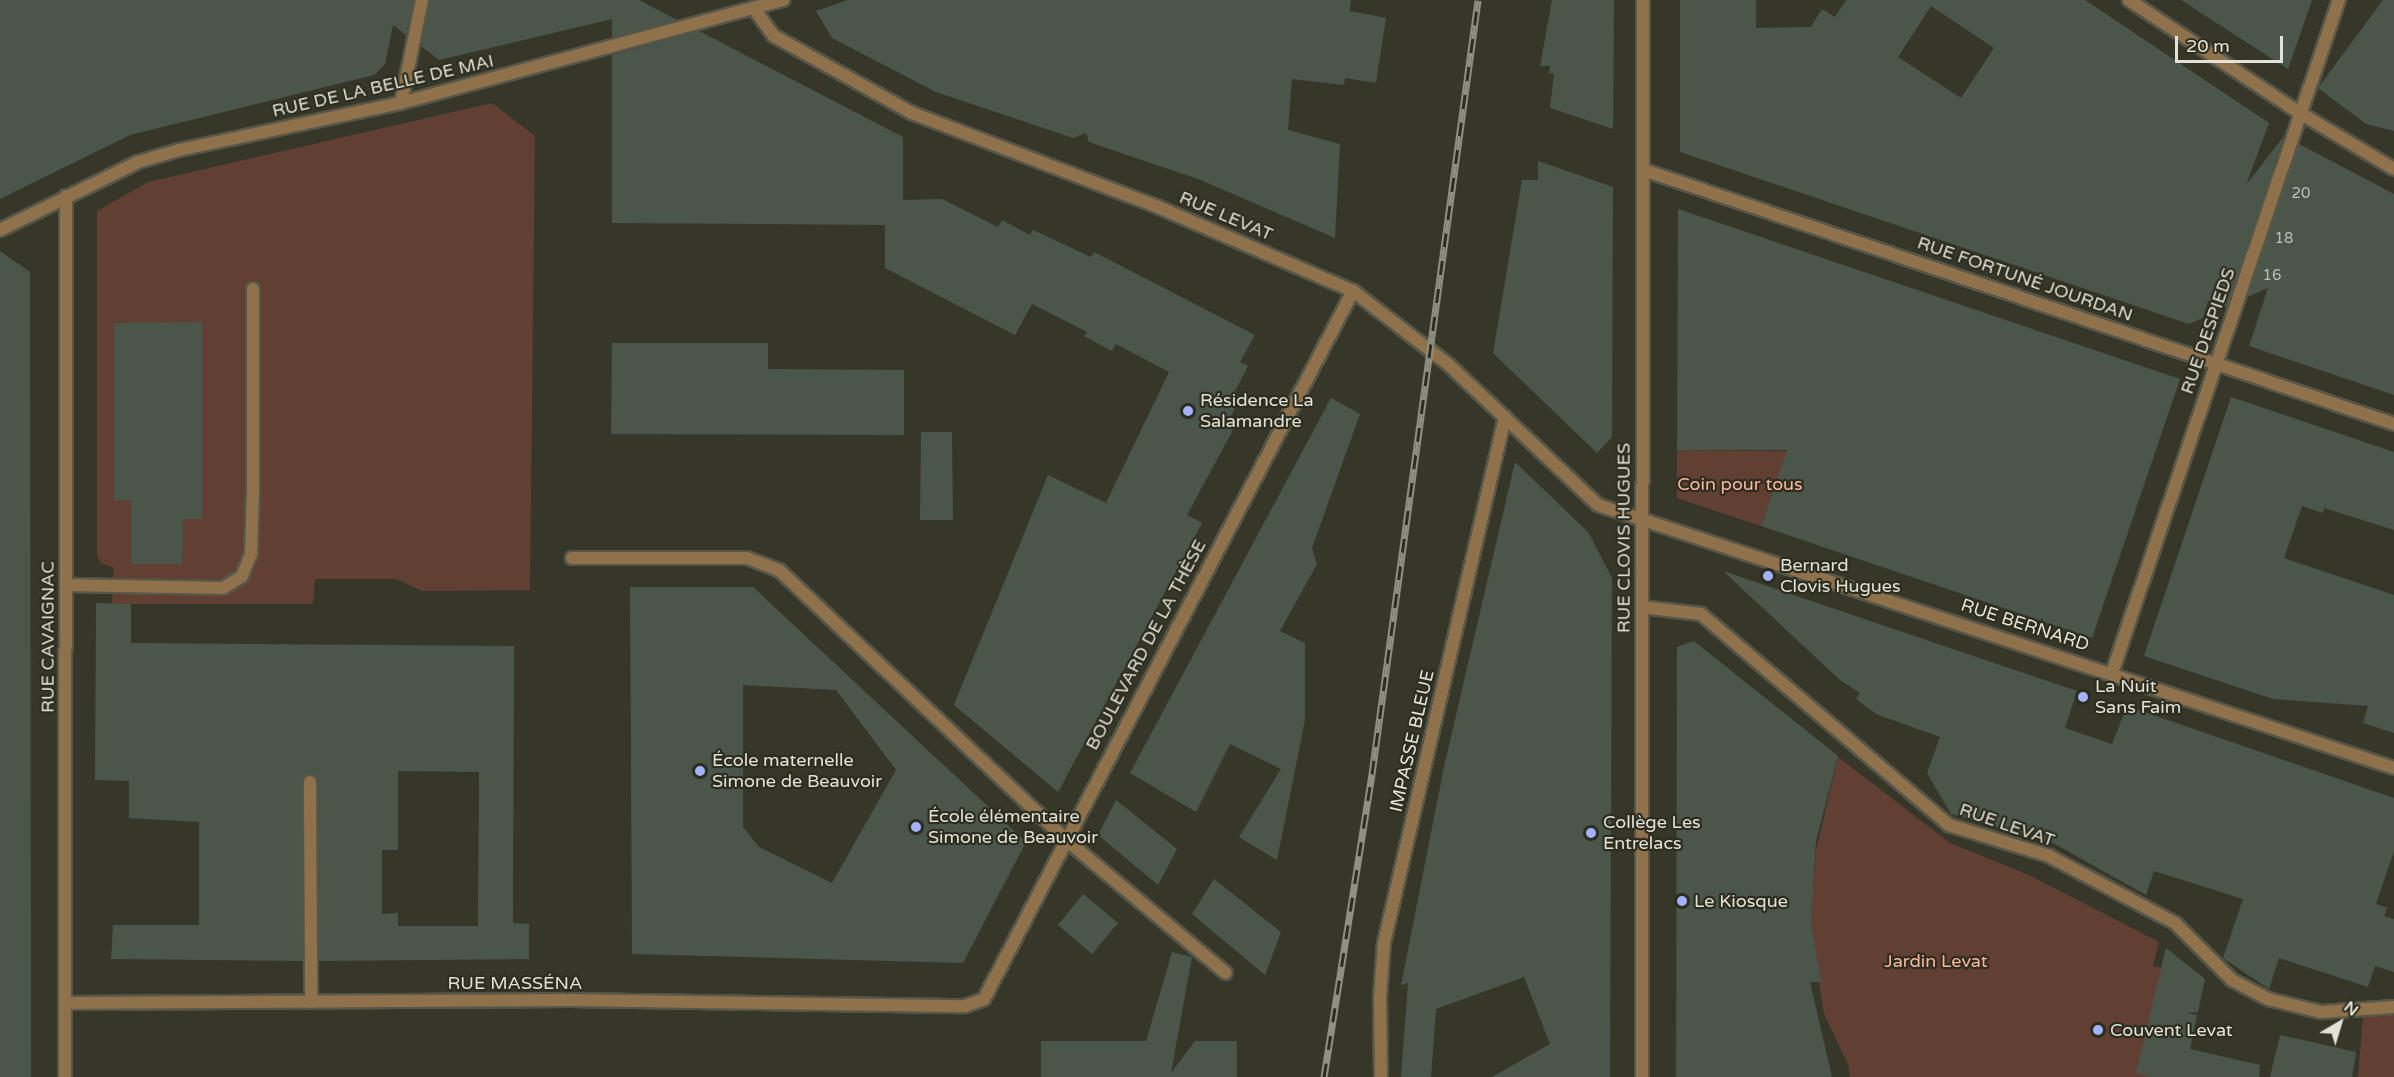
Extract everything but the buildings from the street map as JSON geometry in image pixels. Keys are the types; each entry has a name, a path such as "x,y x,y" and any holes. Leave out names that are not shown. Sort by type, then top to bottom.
{"street":[{"path":"401,104 422,0"},
{"name":"RUE DE LA BELLE DE MAI","path":"0,230 138,162 179,150 401,104 755,10 783,0"},
{"name":"RUE CLOVIS HUGUES","path":"1642,1077 1643,0"},
{"path":"2129,0 2300,113 2394,169"},
{"name":"RUE DESPIEDS","path":"2112,673 2339,0"},
{"name":"RUE LEVAT","path":"755,10 774,36 912,113 1158,207 1353,291 1449,365 1598,505 1643,519"},
{"name":"RUE FORTUNÉ JOURDAN","path":"1644,170 2394,424"},
{"name":"RUE CAVAIGNAC","path":"65,1077 66,196"},
{"path":"66,585 223,588 242,576 251,554 254,492 253,289"},
{"name":"BOULEVARD DE LA THÈSE","path":"964,1006 984,999 995,981 1065,839 1353,291"},
{"name":"IMPASSE BLEUE","path":"1381,1077 1380,997 1384,943 1505,417"},
{"name":"RUE BERNARD","path":"1643,519 2394,768"},
{"path":"572,558 747,558 779,570 1065,839 1226,973"},
{"name":"RUE LEVAT","path":"1642,607 1701,614 1949,825 2049,856 2175,923 2232,980 2268,999 2321,1012 2394,1007"},
{"path":"310,782 311,1002"},
{"name":"RUE MASSÉNA","path":"65,1003 571,1000 964,1006"}],"green space":[{"path":"492,103 535,136 530,590 422,591 396,579 315,579 313,604 112,604 114,568 101,563 97,555 97,211 148,182"},
{"name":"Coin pour tous","path":"1677,450 1787,451 1761,526 1677,498"},
{"name":"Jardin Levat","path":"1838,757 1950,843 2029,875 2159,942 2153,966 2162,968 2151,1077 1850,1077 1848,1064 1824,1014 1810,925 1816,850"},
{"path":"2394,1014 2394,1077 2358,1077 2363,1017"}],"railway":[{"path":"1324,1077 1372,774 1478,0"}],"place":[{"name":"Résidence La Salamandre","path":"1188,411"},
{"name":"Bernard Clovis Hugues","path":"1768,576"},
{"name":"La Nuit Sans Faim","path":"2083,697"},
{"name":"École maternelle Simone de Beauvoir","path":"700,771"},
{"name":"École élémentaire Simone de Beauvoir","path":"916,827"},
{"name":"Collège Les Entrelacs","path":"1591,833"},
{"name":"Le Kiosque","path":"1682,901"},
{"name":"Couvent Levat","path":"2098,1030"}]}
